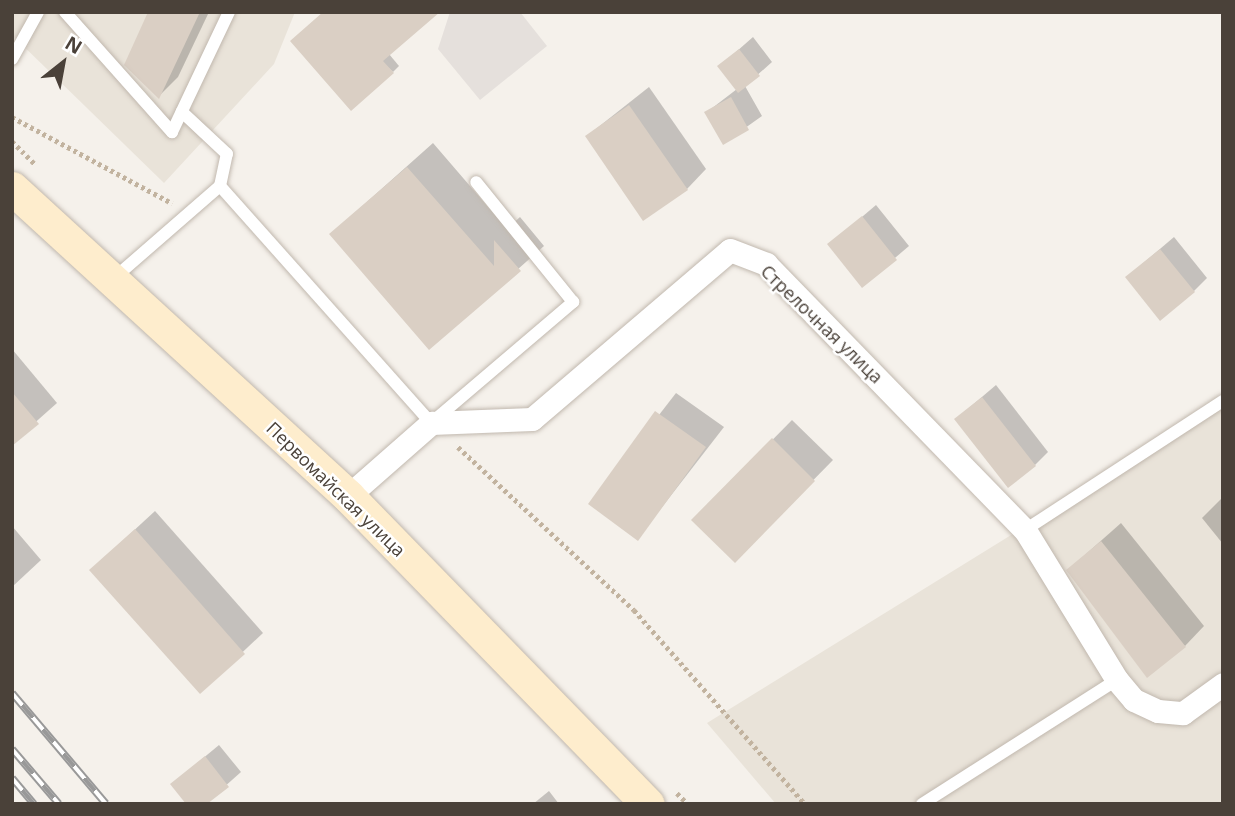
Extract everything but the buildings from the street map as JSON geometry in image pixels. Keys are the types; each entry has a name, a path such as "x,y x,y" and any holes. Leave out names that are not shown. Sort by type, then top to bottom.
{"main road":[{"name":"Первомайская улица","path":"12,188 110,281 348,496 648,804"}],"street":[{"name":"Стрелочная улица","path":"431,423 532,419 730,250 766,264 1025,530 1117,680 1134,700 1158,711 1183,713 1223,684"},
{"path":"348,496 431,423"}],"lane":[{"path":"12,59 38,12"},
{"path":"65,12 172,132 229,12"},
{"path":"110,281 220,186 227,154 182,112"},
{"path":"220,186 431,423 573,302 476,182"},
{"path":"1025,530 1223,401"},
{"path":"922,804 1117,680"}],"path":[{"path":"12,117 190,212"},
{"path":"431,423 634,610 806,804"}],"shaded area":[{"path":"12,12 295,12 274,64 164,183 12,35"},
{"path":"450,12 520,12 547,46 480,100 438,49"},
{"path":"1223,404 1223,804 776,804 707,723"}],"railway":[{"path":"12,693 106,804"},
{"path":"12,749 59,804"},
{"path":"12,778 34,804"}]}
